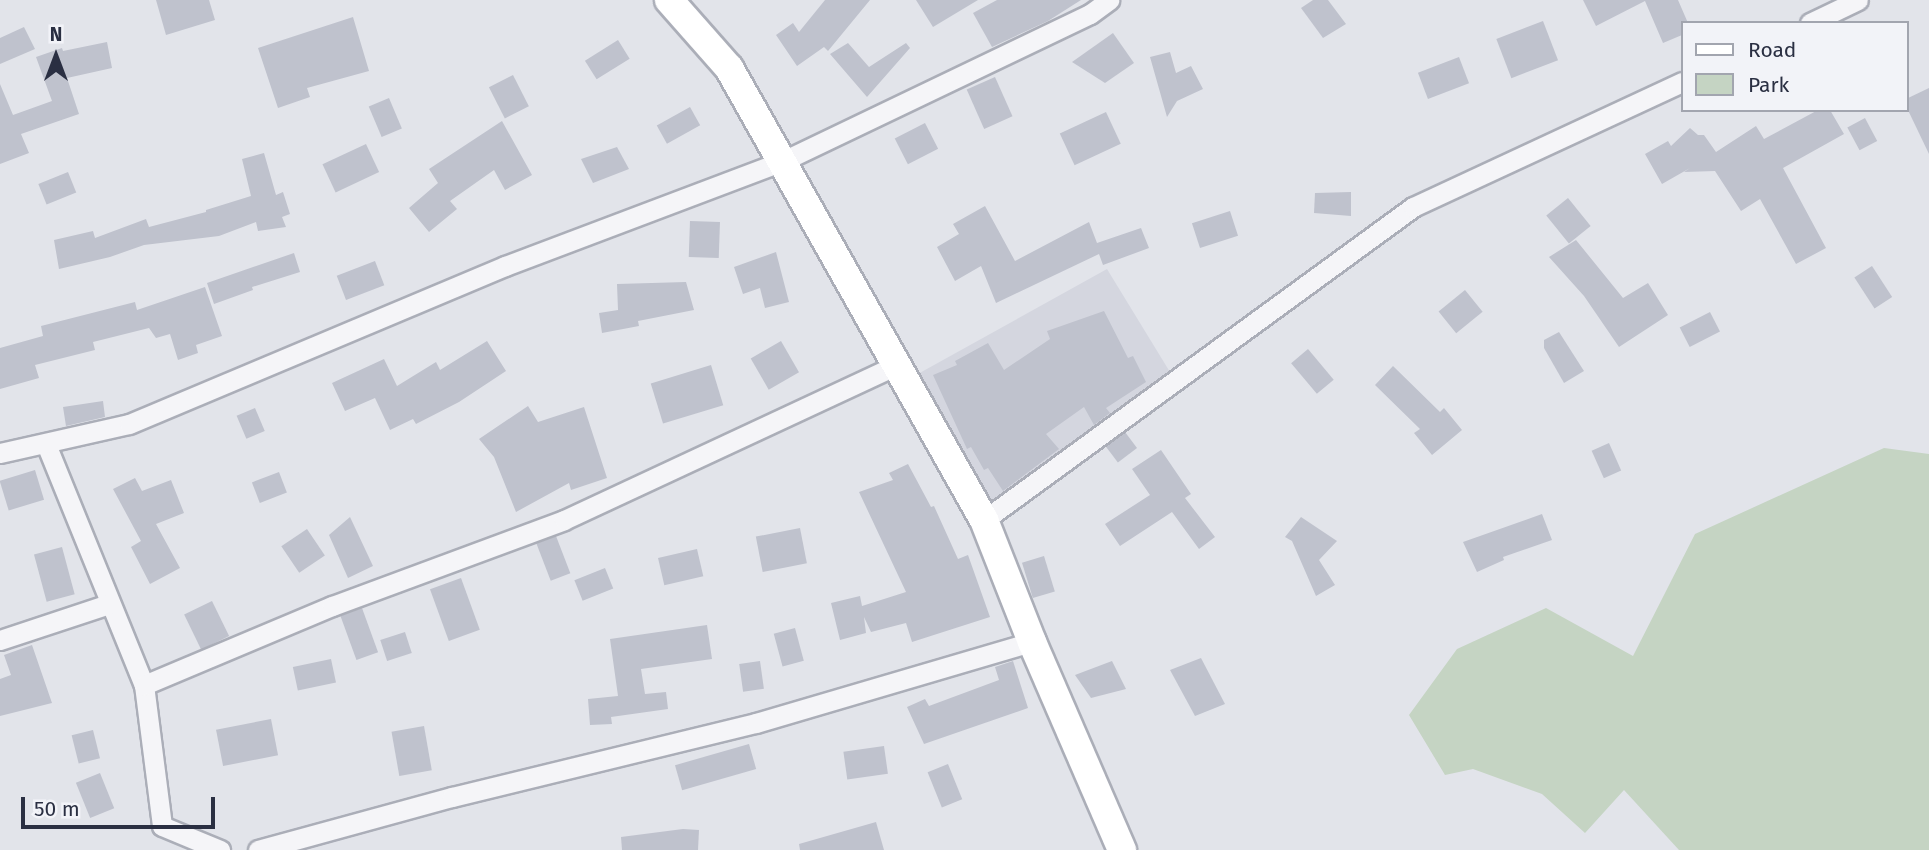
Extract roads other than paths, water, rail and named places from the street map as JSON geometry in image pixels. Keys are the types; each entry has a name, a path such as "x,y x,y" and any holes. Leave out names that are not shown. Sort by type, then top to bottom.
{"street":[{"path":"669,0 729,68 984,520 1032,642 1122,850"},
{"path":"0,453 129,424 505,266 783,161 1090,14 1109,0"},
{"path":"1814,21 1858,0"},
{"path":"984,520 1413,207 1680,83"},
{"path":"144,685 332,606 564,520 896,365"},
{"path":"46,444 144,685 162,826 220,850"},
{"path":"0,640 109,604"},
{"path":"258,850 452,797 756,723 1032,642"}]}
